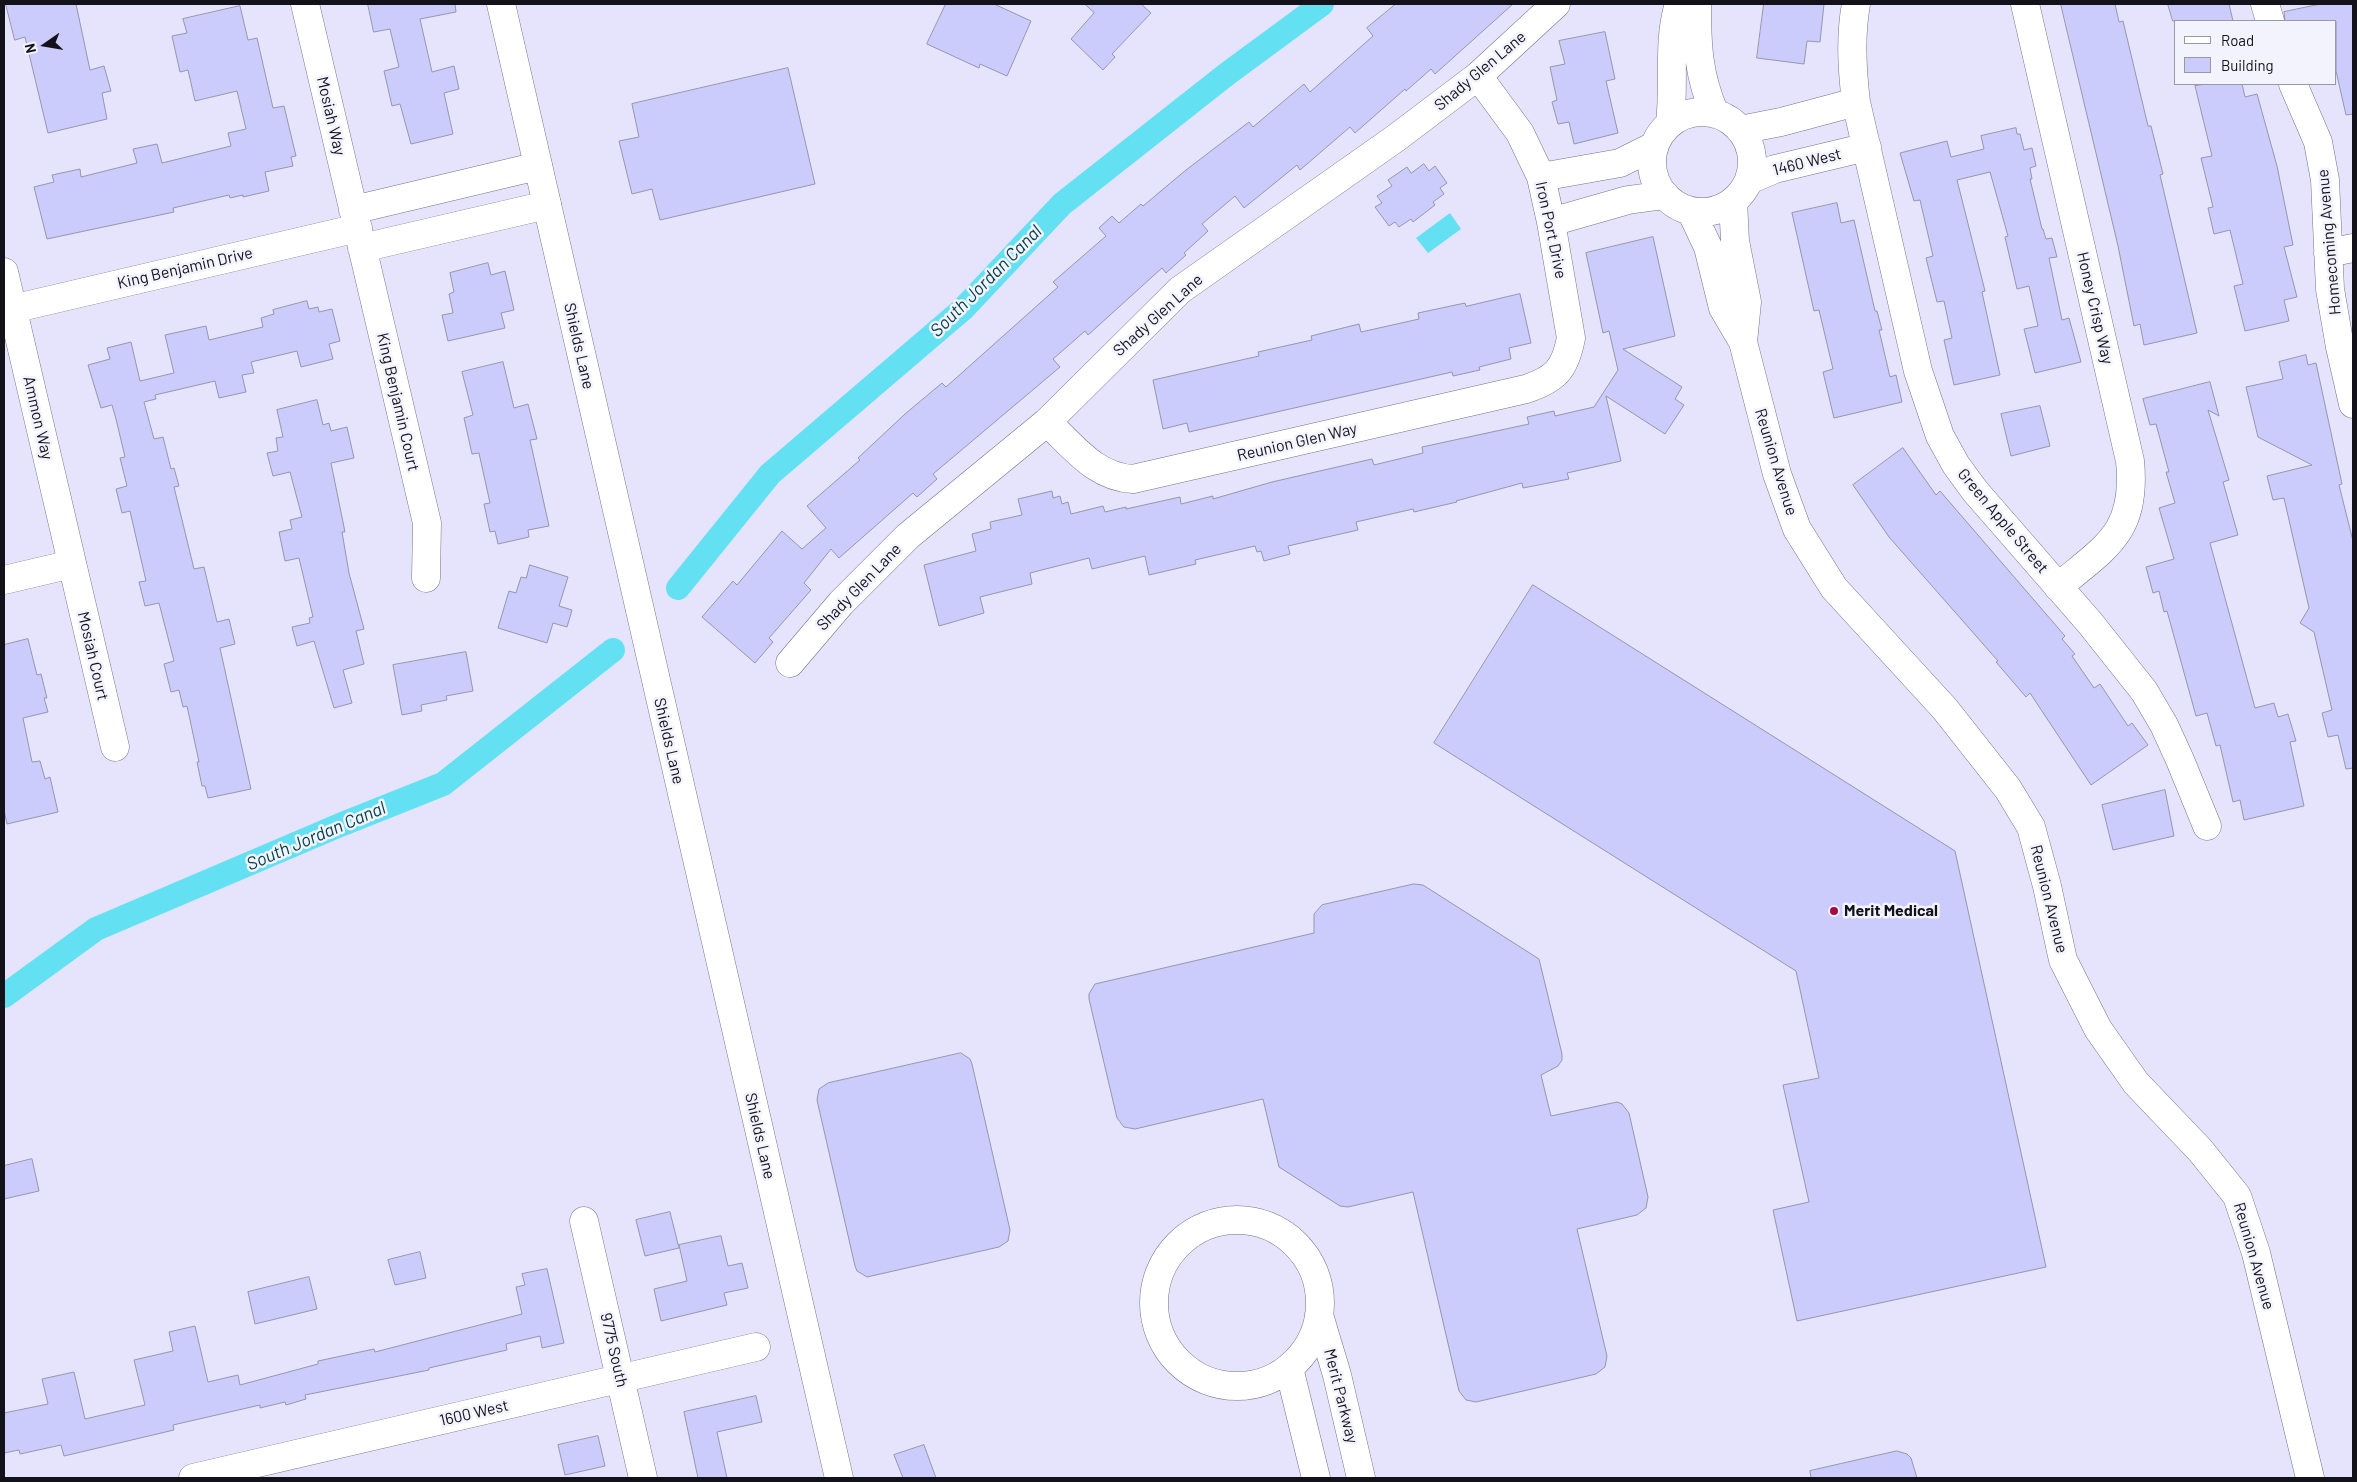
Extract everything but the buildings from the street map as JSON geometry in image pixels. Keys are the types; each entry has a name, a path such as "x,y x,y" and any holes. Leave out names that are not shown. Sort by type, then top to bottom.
{"street":[{"name":"Mosiah Way","path":"305,4 358,229"},
{"name":"Shields Lane","path":"501,4 839,1478"},
{"name":"Shady Glen Lane","path":"790,663 841,603 908,536 1047,422 1180,290 1396,138 1478,76 1556,4"},
{"path":"1670,123 1674,82 1672,24 1679,4"},
{"path":"1697,4 1697,51 1701,78 1715,114"},
{"name":"Green Apple Street","path":"1856,4 1852,39 1852,66 1856,102 1918,371 1940,436 1956,465 1975,491 2090,623 2144,691 2180,760 2207,826"},
{"name":"Honey Crisp Way","path":"2025,4 2130,461 2133,487 2128,512 2117,534 2100,552 2058,587"},
{"path":"2265,4 2270,20"},
{"name":"Iron Port Drive","path":"1478,76 1520,133 1541,178 1551,222 1571,338 1568,355 1561,370"},
{"name":"Homecoming Avenue","path":"2293,85 2318,142 2341,251 2330,289 2353,404"},
{"path":"1740,130 1780,122 1856,102"},
{"path":"1699,112 1715,114 1728,120 1740,130 1748,145 1752,162 1749,180 1733,201 1720,209 1706,212 1691,211 1677,205 1665,196 1656,180 1652,164 1654,146 1670,123 1684,115 1699,112"},
{"path":"1541,178 1620,162 1654,146"},
{"name":"1460 West","path":"1749,180 1775,168 1867,147"},
{"name":"King Benjamin Drive","path":"358,229 538,166"},
{"path":"1551,222 1628,200 1665,196"},
{"name":"Reunion Avenue","path":"1733,201 1735,241 1747,302 1743,342"},
{"name":"King Benjamin Drive","path":"12,309 358,229 547,205"},
{"name":"Reunion Avenue","path":"1691,211 1708,246 1723,308 1743,342 1777,474 1797,529 1834,588 1945,709 2008,789 2031,827 2047,886 2063,960 2098,1028 2136,1083 2200,1150 2237,1196 2256,1253 2310,1478"},
{"name":"King Benjamin Court","path":"358,229 427,524 426,578"},
{"name":"Ammon Way","path":"4,272 72,564"},
{"name":"Reunion Glen Way","path":"1047,422 1104,473 1118,478 1134,479 1526,389 1550,379 1561,370"},
{"path":"4,580 72,564"},
{"name":"Mosiah Court","path":"72,564 115,747"},
{"name":"Merit Parkway","path":"1319,1315 1309,1345 1289,1368 1269,1380 1246,1386 1222,1386 1199,1378 1180,1364 1165,1345 1156,1323 1154,1299 1159,1275 1170,1253 1192,1233 1219,1222 1242,1220 1264,1224 1284,1235 1301,1250 1313,1270 1319,1292 1319,1315 1337,1375 1361,1478"},
{"name":"9775 South","path":"584,1221 643,1478"},
{"name":"1600 West","path":"192,1478 756,1347"},
{"path":"1289,1368 1316,1478"}],"water":[{"path":"1450,213 1461,229 1428,253 1416,238"}],"waterway":[{"name":"South Jordan Canal","path":"678,588 770,474 963,309 1062,204 1227,74 1322,4"},
{"name":"South Jordan Canal","path":"4,996 96,929 340,825 443,784 613,650"}],"place":[{"name":"Merit Medical","path":"1834,911"}]}
